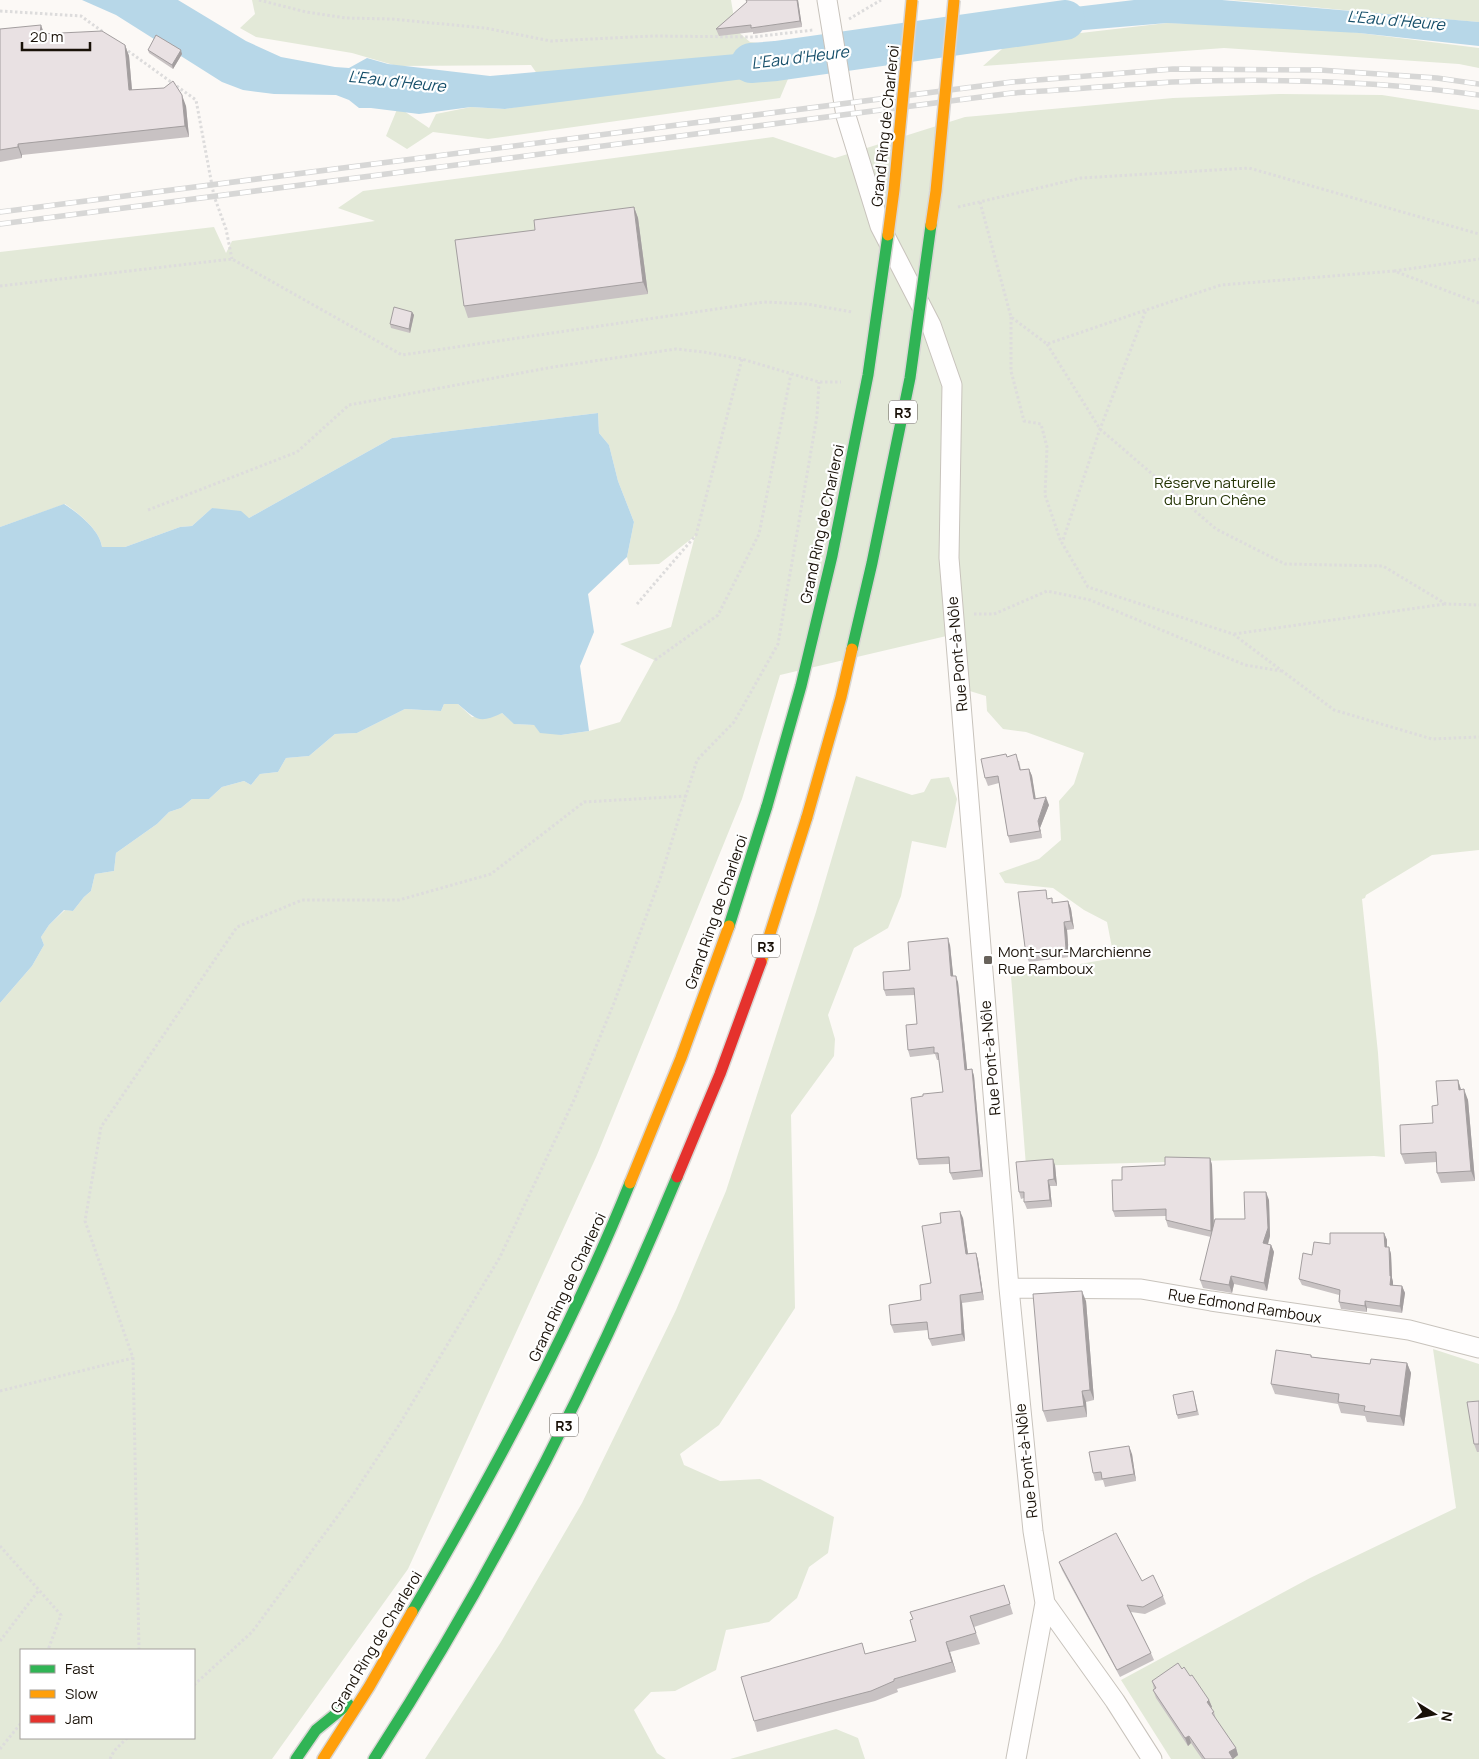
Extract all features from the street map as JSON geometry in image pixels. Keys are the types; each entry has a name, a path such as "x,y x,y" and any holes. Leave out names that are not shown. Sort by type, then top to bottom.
{"highway":[{"name":"Grand Ring de Charleroi","path":"323,1759 368,1687 461,1529 541,1377 604,1247 685,1049 726,935 767,806 801,686 832,556 868,375 894,190 912,0"},
{"name":"R3","path":"374,1759 401,1717 500,1549 581,1392 638,1271 720,1074 765,951 844,687 910,378 936,190 954,0"},
{"path":"296,1759 316,1730 368,1687"}],"street":[{"name":"Rue Pont-à-Nôle","path":"827,0 846,116 880,226 931,325 952,385 949,558 953,614 1009,1288 1032,1531 1045,1603 1115,1701 1152,1759"},
{"name":"Rue Edmond Ramboux","path":"1009,1288 1141,1289 1409,1330 1479,1348"},
{"path":"1016,1759 1045,1603"}],"path":[{"path":"259,0 306,12 346,18 391,19 485,28 552,41 653,36 753,37 833,33 881,0"},
{"path":"0,11 81,16 104,33"},
{"path":"119,44 196,100 213,190 226,229 232,258"},
{"path":"953,208 1080,178 1249,168 1479,234"},
{"path":"980,202 1010,317 1011,371 1024,421 1041,424 1047,447 1045,495 1062,543 1088,586 1233,634 1334,710 1432,739 1479,737"},
{"path":"0,286 232,258 402,356 764,302 808,304 858,313"},
{"path":"1047,344 1221,285 1394,271 1479,259"},
{"path":"1394,271 1479,303"},
{"path":"1062,543 1100,429 1146,310"},
{"path":"1010,317 1047,344 1100,429 1216,529 1285,564 1383,566 1446,604"},
{"path":"148,510 297,452 349,405 553,367 676,349 742,359 819,382 848,382"},
{"path":"637,604 696,535 742,359"},
{"path":"654,660 718,615 758,534 791,374"},
{"path":"195,1684 252,1632 351,1498 399,1425 500,1257 574,1100 614,1003 660,879 697,760 734,722 778,644 817,416 819,382"},
{"path":"953,614 994,614 1047,591 1090,600 1245,665 1283,672"},
{"path":"1233,634 1446,604 1479,605"},
{"path":"139,1649 133,1358 85,1221 101,1127 237,927 302,900 399,900 492,874 584,802 687,796"},
{"path":"0,1391 133,1358"},
{"path":"0,1546 61,1615 48,1649"},
{"path":"0,1641 39,1590"},
{"path":"0,1749 20,1724"},
{"path":"110,1759 126,1739"}],"green space":[{"path":"252,0 731,0 736,30 750,42 801,48 780,98 488,139 433,132 407,149 386,136 398,107 429,128 436,114 471,107 505,109 555,100 531,65 397,66 352,53 256,37 240,28 255,14"},
{"path":"1230,0 1479,0 1479,22 1292,5"},
{"path":"1167,23 1312,27 1479,48 1479,68 1459,64 1224,48 983,66 1011,41"},
{"name":"Réserve naturelle du Brun Chêne","path":"1280,94 1382,95 1479,110 1479,850 1432,855 1362,899 1378,1053 1385,1157 1026,1166 1011,976 1114,958 1107,922 1084,910 1053,888 1005,883 999,873 1039,859 1061,840 1059,801 1074,784 1084,753 1026,732 1003,729 987,711 986,696 960,688 955,634 780,675 742,799 597,1155 408,1569 272,1759 0,1759 0,1003 32,966 44,945 41,937 49,925 65,910 73,911 91,891 95,874 114,871 116,853 157,824 169,812 181,808 192,799 209,799 222,787 244,781 251,785 260,774 278,772 286,758 309,756 335,734 357,733 405,709 441,711 444,704 458,704 472,717 502,713 515,724 534,725 561,735 589,731 620,722 654,660 620,644 671,627 695,536 659,564 629,565 627,557 634,522 618,481 609,445 599,433 598,413 392,438 249,518 212,508 192,526 180,527 125,547 102,547 93,528 65,504 0,527 0,252 214,227 226,253 232,241 375,221 338,208 363,191 773,137 835,158 965,117 1173,98"},
{"path":"856,776 912,795 924,792 931,779 949,777 957,799 946,848 912,841 901,896 888,928 854,948 828,1015 835,1039 834,1056 791,1115 795,1308 719,1425 680,1454 684,1465 720,1481 760,1479 834,1517 828,1553 809,1567 797,1598 769,1622 726,1630 716,1670 675,1691 651,1692 634,1710 657,1753 666,1759 425,1759 501,1642 582,1503 676,1310 726,1191 816,912"},
{"path":"1433,1349 1479,1364 1479,1759 1171,1759 1121,1680 1310,1578 1456,1508"},
{"path":"836,1729 858,1738 865,1759 730,1759"}],"water":[{"path":"82,0 178,0 246,41 281,57 335,67 349,68 367,58 388,64 490,76 804,48 807,71 505,109 471,107 419,114 359,108 349,100 336,95 274,94 243,90 222,82 116,15"},
{"path":"1134,0 1222,0 1479,22 1479,46 1359,33 1167,23 1014,36 1008,15"},
{"path":"598,413 599,433 609,445 618,481 634,522 627,557 588,594 594,632 580,666 589,731 561,735 540,733 534,725 514,724 502,713 478,719 458,704 444,704 441,711 405,709 357,733 335,734 309,756 286,758 278,772 260,774 251,785 244,781 222,787 209,799 192,799 181,808 169,812 157,824 116,853 114,871 95,874 91,891 73,911 64,910 49,925 41,937 44,945 32,966 0,1003 0,527 64,504 93,528 102,547 125,547 180,527 192,526 212,508 241,511 249,518 392,438"}],"building":[{"path":"746,0 797,0 800,21 751,28 751,25 716,29 747,2"},
{"path":"41,25 40,34 102,31 125,45 129,90 164,88 173,81 182,95 185,126 18,144 18,147 0,150 0,29"},
{"path":"156,35 181,50 172,65 148,50"},
{"path":"634,207 643,282 464,306 455,240 535,230 534,220"},
{"path":"394,307 412,312 409,329 390,324"},
{"path":"1006,754 1007,757 1016,754 1020,770 1029,769 1034,799 1046,797 1038,821 1040,831 1008,836 998,776 985,778 981,759"},
{"path":"1046,890 1047,899 1052,898 1052,903 1068,901 1071,921 1064,922 1066,949 1026,955 1018,892"},
{"path":"948,938 951,976 956,976 965,1070 972,1069 981,1170 950,1173 949,1157 917,1159 911,1098 923,1096 923,1094 943,1092 938,1053 934,1053 934,1047 908,1050 906,1025 917,1024 914,988 884,990 883,972 910,970 908,942"},
{"path":"1458,1080 1459,1090 1464,1089 1471,1171 1437,1173 1436,1152 1401,1154 1400,1125 1433,1123 1432,1106 1438,1105 1436,1081"},
{"path":"1165,1157 1210,1158 1211,1231 1166,1220 1166,1209 1113,1211 1112,1180 1122,1180 1122,1167 1165,1165"},
{"path":"1053,1159 1054,1179 1048,1180 1050,1200 1024,1202 1024,1192 1019,1192 1016,1162"},
{"path":"1244,1192 1266,1192 1268,1228 1263,1243 1271,1245 1264,1283 1231,1276 1229,1285 1200,1280 1215,1219 1245,1219"},
{"path":"960,1211 966,1254 976,1253 982,1292 960,1295 962,1334 929,1339 927,1322 891,1325 889,1305 921,1300 920,1285 931,1283 922,1226 941,1223 940,1213"},
{"path":"1330,1233 1384,1233 1385,1247 1389,1247 1390,1285 1402,1286 1400,1306 1365,1301 1365,1306 1339,1302 1340,1290 1299,1279 1303,1253 1312,1255 1314,1242 1330,1244"},
{"path":"1082,1291 1090,1390 1082,1391 1084,1406 1043,1411 1033,1294"},
{"path":"1276,1350 1311,1355 1311,1357 1370,1364 1371,1359 1407,1363 1400,1416 1364,1411 1365,1406 1338,1402 1339,1394 1271,1384"},
{"path":"1193,1391 1197,1411 1177,1415 1173,1395"},
{"path":"1479,1401 1479,1444 1474,1444 1467,1402"},
{"path":"1129,1446 1134,1474 1102,1479 1101,1472 1093,1473 1089,1452"},
{"path":"1116,1533 1142,1581 1153,1575 1163,1596 1143,1607 1127,1605 1151,1653 1117,1670 1059,1562"},
{"path":"1004,1585 1010,1604 970,1616 976,1633 946,1642 952,1662 894,1679 894,1681 871,1691 754,1721 741,1677 862,1643 865,1654 916,1641 910,1620 913,1619 910,1612"},
{"path":"1178,1663 1182,1669 1184,1667 1190,1676 1192,1675 1209,1700 1207,1702 1214,1712 1212,1713 1236,1748 1229,1752 1233,1759 1205,1759 1189,1736 1185,1738 1153,1690 1156,1688 1152,1681"}],"waterway":[{"name":"L'Eau d'Heure","path":"751,63 1065,20"}],"railway":[{"path":"0,212 1012,82 1173,69 1320,70 1437,78 1479,84"},
{"path":"0,224 1012,93 1172,82 1249,80 1403,86 1479,95"}],"traffic: fast":[{"path":"852,649 872,563 910,378 931,225"},
{"path":"767,806 801,686 832,556 868,375 888,235"},
{"path":"729,926 767,806"},
{"path":"374,1759 460,1619 539,1475 611,1327 677,1177"},
{"path":"412,1612 472,1508 529,1401 582,1293 630,1183"},
{"path":"296,1759 316,1730 348,1704"}],"traffic: slow":[{"path":"888,235 912,0"},
{"path":"931,225 936,191 954,0"},
{"path":"807,817 841,697 852,649"},
{"path":"761,962 807,817"},
{"path":"630,1183 681,1058 729,926"},
{"path":"323,1759 369,1687 412,1612"}],"traffic: jam":[{"path":"677,1177 720,1074 761,962"}],"place":[{"name":"Mont-sur-Marchienne Rue Ramboux","path":"988,960"}]}
